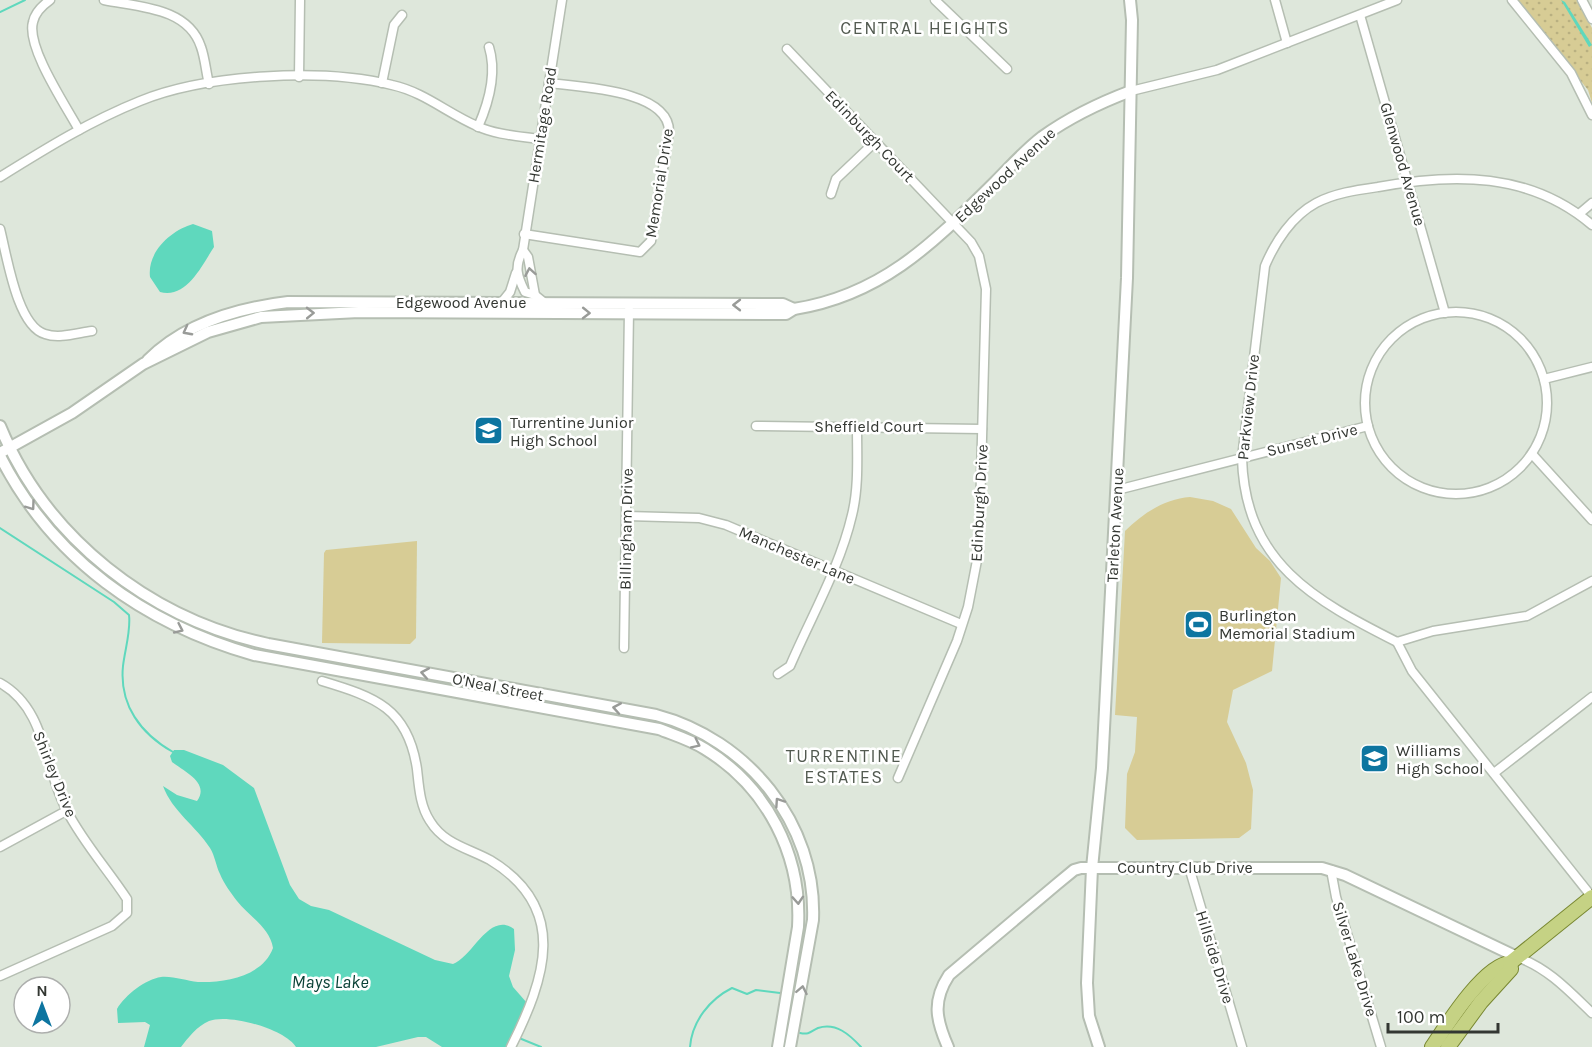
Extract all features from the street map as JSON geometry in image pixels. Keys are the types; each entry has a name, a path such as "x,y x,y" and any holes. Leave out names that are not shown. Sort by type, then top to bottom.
{"main road":[{"path":"1432,1047 1476,989 1502,964 1514,960 1592,897"},
{"path":"1448,1047 1481,1002 1511,969 1514,960"}],"street":[{"path":"51,0 36,13 33,23 33,42 79,130"},
{"path":"104,0 166,12 186,23 201,47 209,84"},
{"path":"299,77 300,0"},
{"name":"Hermitage Road","path":"502,302 510,292 518,259 523,250 562,0"},
{"path":"935,0 1007,69"},
{"name":"Tarleton Avenue","path":"1099,1047 1087,1001 1092,868 1102,768 1127,278 1131,0"},
{"path":"1275,0 1287,42"},
{"name":"Edgewood Avenue","path":"262,311 359,312 546,308 786,314 794,309 839,299 868,287 907,263 953,223 1041,138 1071,117 1131,91 1216,70 1397,0"},
{"path":"1512,0 1571,73 1592,115"},
{"path":"1582,0 1592,19"},
{"path":"382,83 394,25 402,15"},
{"name":"Glenwood Avenue","path":"1360,15 1445,313"},
{"path":"478,127 488,105 493,61 489,46"},
{"name":"Edinburgh Court","path":"787,49 953,223"},
{"path":"0,177 79,130 142,100 209,84 263,77 299,77 382,83 421,93 478,127 539,140"},
{"name":"Memorial Drive","path":"524,234 640,252 651,241 654,225 669,132 668,120 663,112 647,101 622,94 549,82"},
{"path":"831,194 836,179 876,141"},
{"name":"Parkview Drive","path":"1397,642 1329,607 1288,574 1264,541 1253,521 1242,478 1242,458 1262,278 1272,249 1292,223 1314,204 1345,193 1450,177 1495,182 1548,197 1579,214 1592,225"},
{"path":"1579,214 1592,203"},
{"name":"Edinburgh Drive","path":"898,778 957,641 968,607 979,550 986,314 984,272 971,242 953,223"},
{"path":"0,229 21,309 30,326 49,335 92,331"},
{"name":"Hermitage Road","path":"523,250 528,257 535,295"},
{"path":"516,273 525,292 535,295 546,308"},
{"name":"Edgewood Avenue","path":"3,452 72,413 143,364 208,332 262,311 301,301 502,302 546,308"},
{"name":"Billingham Drive","path":"624,648 629,309"},
{"path":"1445,313 1474,314 1507,327 1533,353 1545,379 1546,418 1541,437 1532,454 1511,475 1492,486 1472,492 1442,492 1409,480 1395,470 1379,450 1368,426 1367,387 1381,352 1402,330 1422,319 1445,313"},
{"path":"1545,379 1592,367"},
{"path":"0,426 3,452"},
{"name":"Sheffield Court","path":"756,426 982,429"},
{"name":"Sunset Drive","path":"1117,490 1368,426"},
{"path":"778,674 790,666 832,570 852,517 855,498 857,427"},
{"name":"O'Neal Street","path":"3,452 27,501 45,526 85,567 132,603 203,640 254,655 659,729 704,748 722,761 760,798 782,836 794,870 799,908 798,927 778,1047"},
{"name":"O'Neal Street","path":"3,452 59,523 95,557 153,599 208,627 268,644 656,715 691,726 728,748 764,781 781,804 794,828 810,877 814,899 812,930 790,1047"},
{"path":"1532,454 1592,520"},
{"name":"Manchester Lane","path":"627,516 699,518 752,535 961,624"},
{"path":"1592,581 1527,616 1433,631 1397,642 1412,671 1592,897"},
{"path":"322,681 372,699 400,722 408,732 414,752 421,799 430,822 448,840 501,868 529,899 540,918 544,937 544,960 536,994 513,1044"},
{"name":"Shirley Drive","path":"0,683 16,693 31,713 66,811 127,899 127,913 112,926 0,976"},
{"path":"1494,773 1592,697"},
{"path":"0,847 66,811"},
{"name":"Country Club Drive","path":"948,1047 938,1023 936,1006 941,987 949,975 1074,870 1189,867 1315,867 1331,870 1514,960"},
{"name":"Hillside Drive","path":"1189,867 1242,1047"},
{"name":"Silver Lake Drive","path":"1331,870 1336,897 1381,1047"},
{"path":"1514,960 1536,964 1592,1013"}],"shaded area":[{"path":"1515,0 1577,0 1592,28 1592,103 1588,90"},
{"name":"Burlington Memorial Stadium","path":"1190,497 1213,501 1231,509 1256,548 1270,561 1281,578 1272,671 1233,690 1227,722 1246,763 1253,790 1251,829 1239,838 1137,840 1125,828 1127,774 1135,752 1137,717 1115,715 1125,531 1155,508"},
{"path":"417,541 416,638 410,644 322,643 324,553 326,550"}],"water":[{"path":"1561,0 1565,2 1592,45 1589,47"},
{"path":"193,224 212,231 214,247 199,271 186,286 170,293 160,292 150,277 152,259 162,243 169,237"},
{"name":"Mays Lake","path":"174,750 184,750 223,765 254,788 290,885 299,899 311,906 329,910 435,960 453,964 460,960 489,930 505,925 514,929 515,950 509,976 513,987 527,1003 508,1047 442,1047 426,1037 418,1037 376,1047 296,1047 280,1034 256,1024 218,1019 209,1021 193,1032 181,1047 144,1047 150,1025 145,1022 118,1023 117,1009 136,988 161,977 209,982 242,976 261,965 273,948 268,934 237,901 226,885 210,848 167,795 163,786 177,795 197,801 200,795 198,783 194,778 172,762 170,756"}],"waterway":[{"path":"0,12 25,0"},
{"path":"0,528 114,602 129,615 129,634 123,666 123,680 129,706 142,727 173,752"},
{"path":"690,1047 691,1037 698,1020 716,998 732,988 747,994 756,990 780,993"},
{"path":"800,1033 808,1033 825,1027 837,1028 861,1047"},
{"path":"519,1038 541,1047"}],"place":[{"name":"Turrentine Junior High School","path":"489,431"},
{"name":"Burlington Memorial Stadium","path":"1198,624"},
{"name":"Williams High School","path":"1375,759"}],"district":[{"name":"CENTRAL HEIGHTS","path":"925,28"},
{"name":"TURRENTINE ESTATES","path":"844,766"}]}
